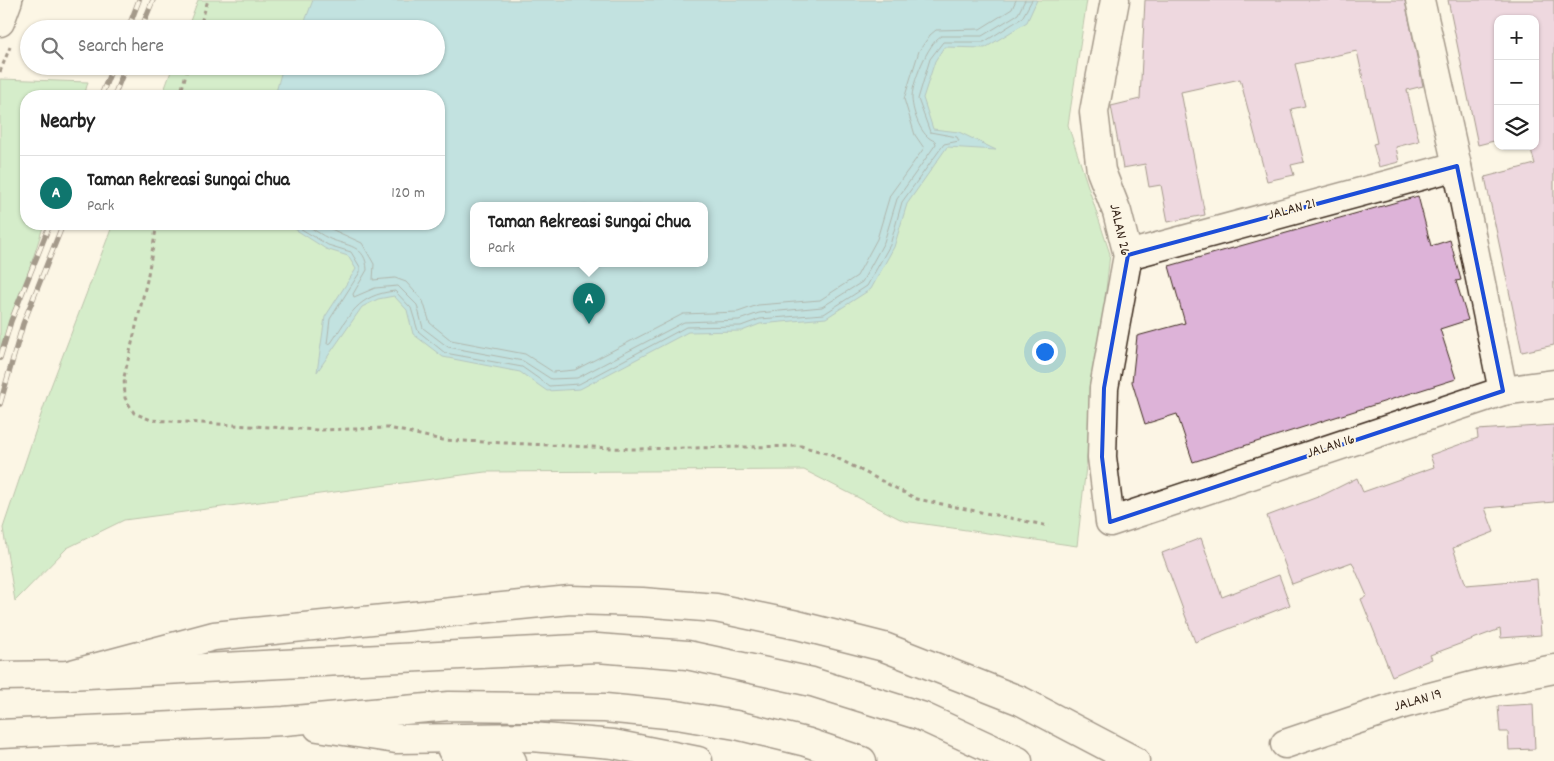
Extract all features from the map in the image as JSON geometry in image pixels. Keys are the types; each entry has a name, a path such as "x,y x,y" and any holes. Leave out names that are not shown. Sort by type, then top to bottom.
{"main road":[{"path":"0,22 8,0"},
{"name":"JALAN 26","path":"1110,522 1102,456 1104,388 1128,255 1117,212 1101,171 1094,112 1115,0"},
{"path":"1420,0 1457,166 1503,391"},
{"name":"JALAN 21","path":"1128,255 1457,166"},
{"name":"JALAN 16","path":"1110,522 1503,391 1554,384"},
{"path":"68,675 214,636 570,600 642,602 716,608 797,625 884,647 1021,701 1135,761"},
{"path":"0,676 68,675 597,648 687,655 812,682 921,716 1018,761"},
{"name":"JALAN 19","path":"1285,744 1403,704 1480,684 1554,670"},
{"path":"0,734 284,721 449,706 605,708 677,715 736,725 806,742 862,761"},
{"path":"284,721 396,739 512,761"},
{"path":"396,739 532,737 613,744 656,751 698,761"}],"path":[{"path":"202,20 208,0"},
{"path":"182,90 186,75"},
{"path":"156,230 124,377 125,398 134,413 150,420 318,430 389,428 442,440 633,449 801,446 829,454 917,499 1049,526"}],"highlighted area":[{"path":"1457,166 1503,391 1110,522 1102,457 1104,388 1128,255"}],"green space":[{"path":"198,0 1087,0 1068,125 1110,254 1077,546 904,521 804,470 485,472 124,520 67,548 15,601 3,528 48,394 111,230 445,230 445,90 164,90 170,75 445,75 445,20 190,20"},
{"path":"0,79 88,82 86,90 20,90 20,230 42,230 0,361"}],"water":[{"path":"313,0 1037,0 1027,22 985,48 944,47 935,61 923,98 933,129 959,132 996,150 947,147 907,204 894,247 871,289 826,318 760,324 742,331 688,332 580,389 547,391 520,372 443,357 413,334 407,310 394,296 378,299 362,307 317,372 325,317 356,269 348,256 326,249 296,230 445,230 445,90 277,90 281,75 445,75 445,20 305,20"}],"building":[{"path":"1145,0 1405,0 1423,86 1407,90 1419,141 1396,147 1399,162 1379,167 1373,144 1377,143 1357,51 1295,64 1305,106 1291,109 1304,162 1291,165 1294,175 1267,181 1240,79 1181,92 1205,215 1168,222 1161,185 1149,187 1145,164 1123,168 1111,106 1140,99"},
{"path":"1448,0 1554,0 1554,345 1522,352 1485,177 1535,164 1531,150 1539,150 1539,15 1494,15 1494,141 1478,145"},
{"path":"1418,196 1431,246 1450,240 1461,280 1456,281 1468,320 1440,329 1456,379 1193,462 1177,414 1145,424 1132,382 1137,336 1185,323 1169,266"},
{"path":"1554,425 1554,502 1485,508 1494,532 1453,548 1466,585 1537,579 1541,635 1501,638 1500,629 1430,655 1432,659 1392,676 1361,599 1367,596 1352,562 1292,584 1267,516 1323,495 1357,478 1363,492 1434,467 1430,455 1478,438 1477,430"},
{"path":"1201,538 1222,597 1279,575 1290,605 1195,642 1162,553"},
{"path":"1533,704 1535,749 1509,750 1508,732 1500,732 1498,706"}],"railway":[{"path":"131,20 139,0"},
{"path":"145,20 153,0"},
{"path":"103,90 109,75"},
{"path":"116,90 122,75"},
{"path":"0,358 11,321 48,230"},
{"path":"0,404 23,324 61,230"}],"place":[{"name":"Taman Rekreasi Sungai Chua","path":"589,324"}]}
